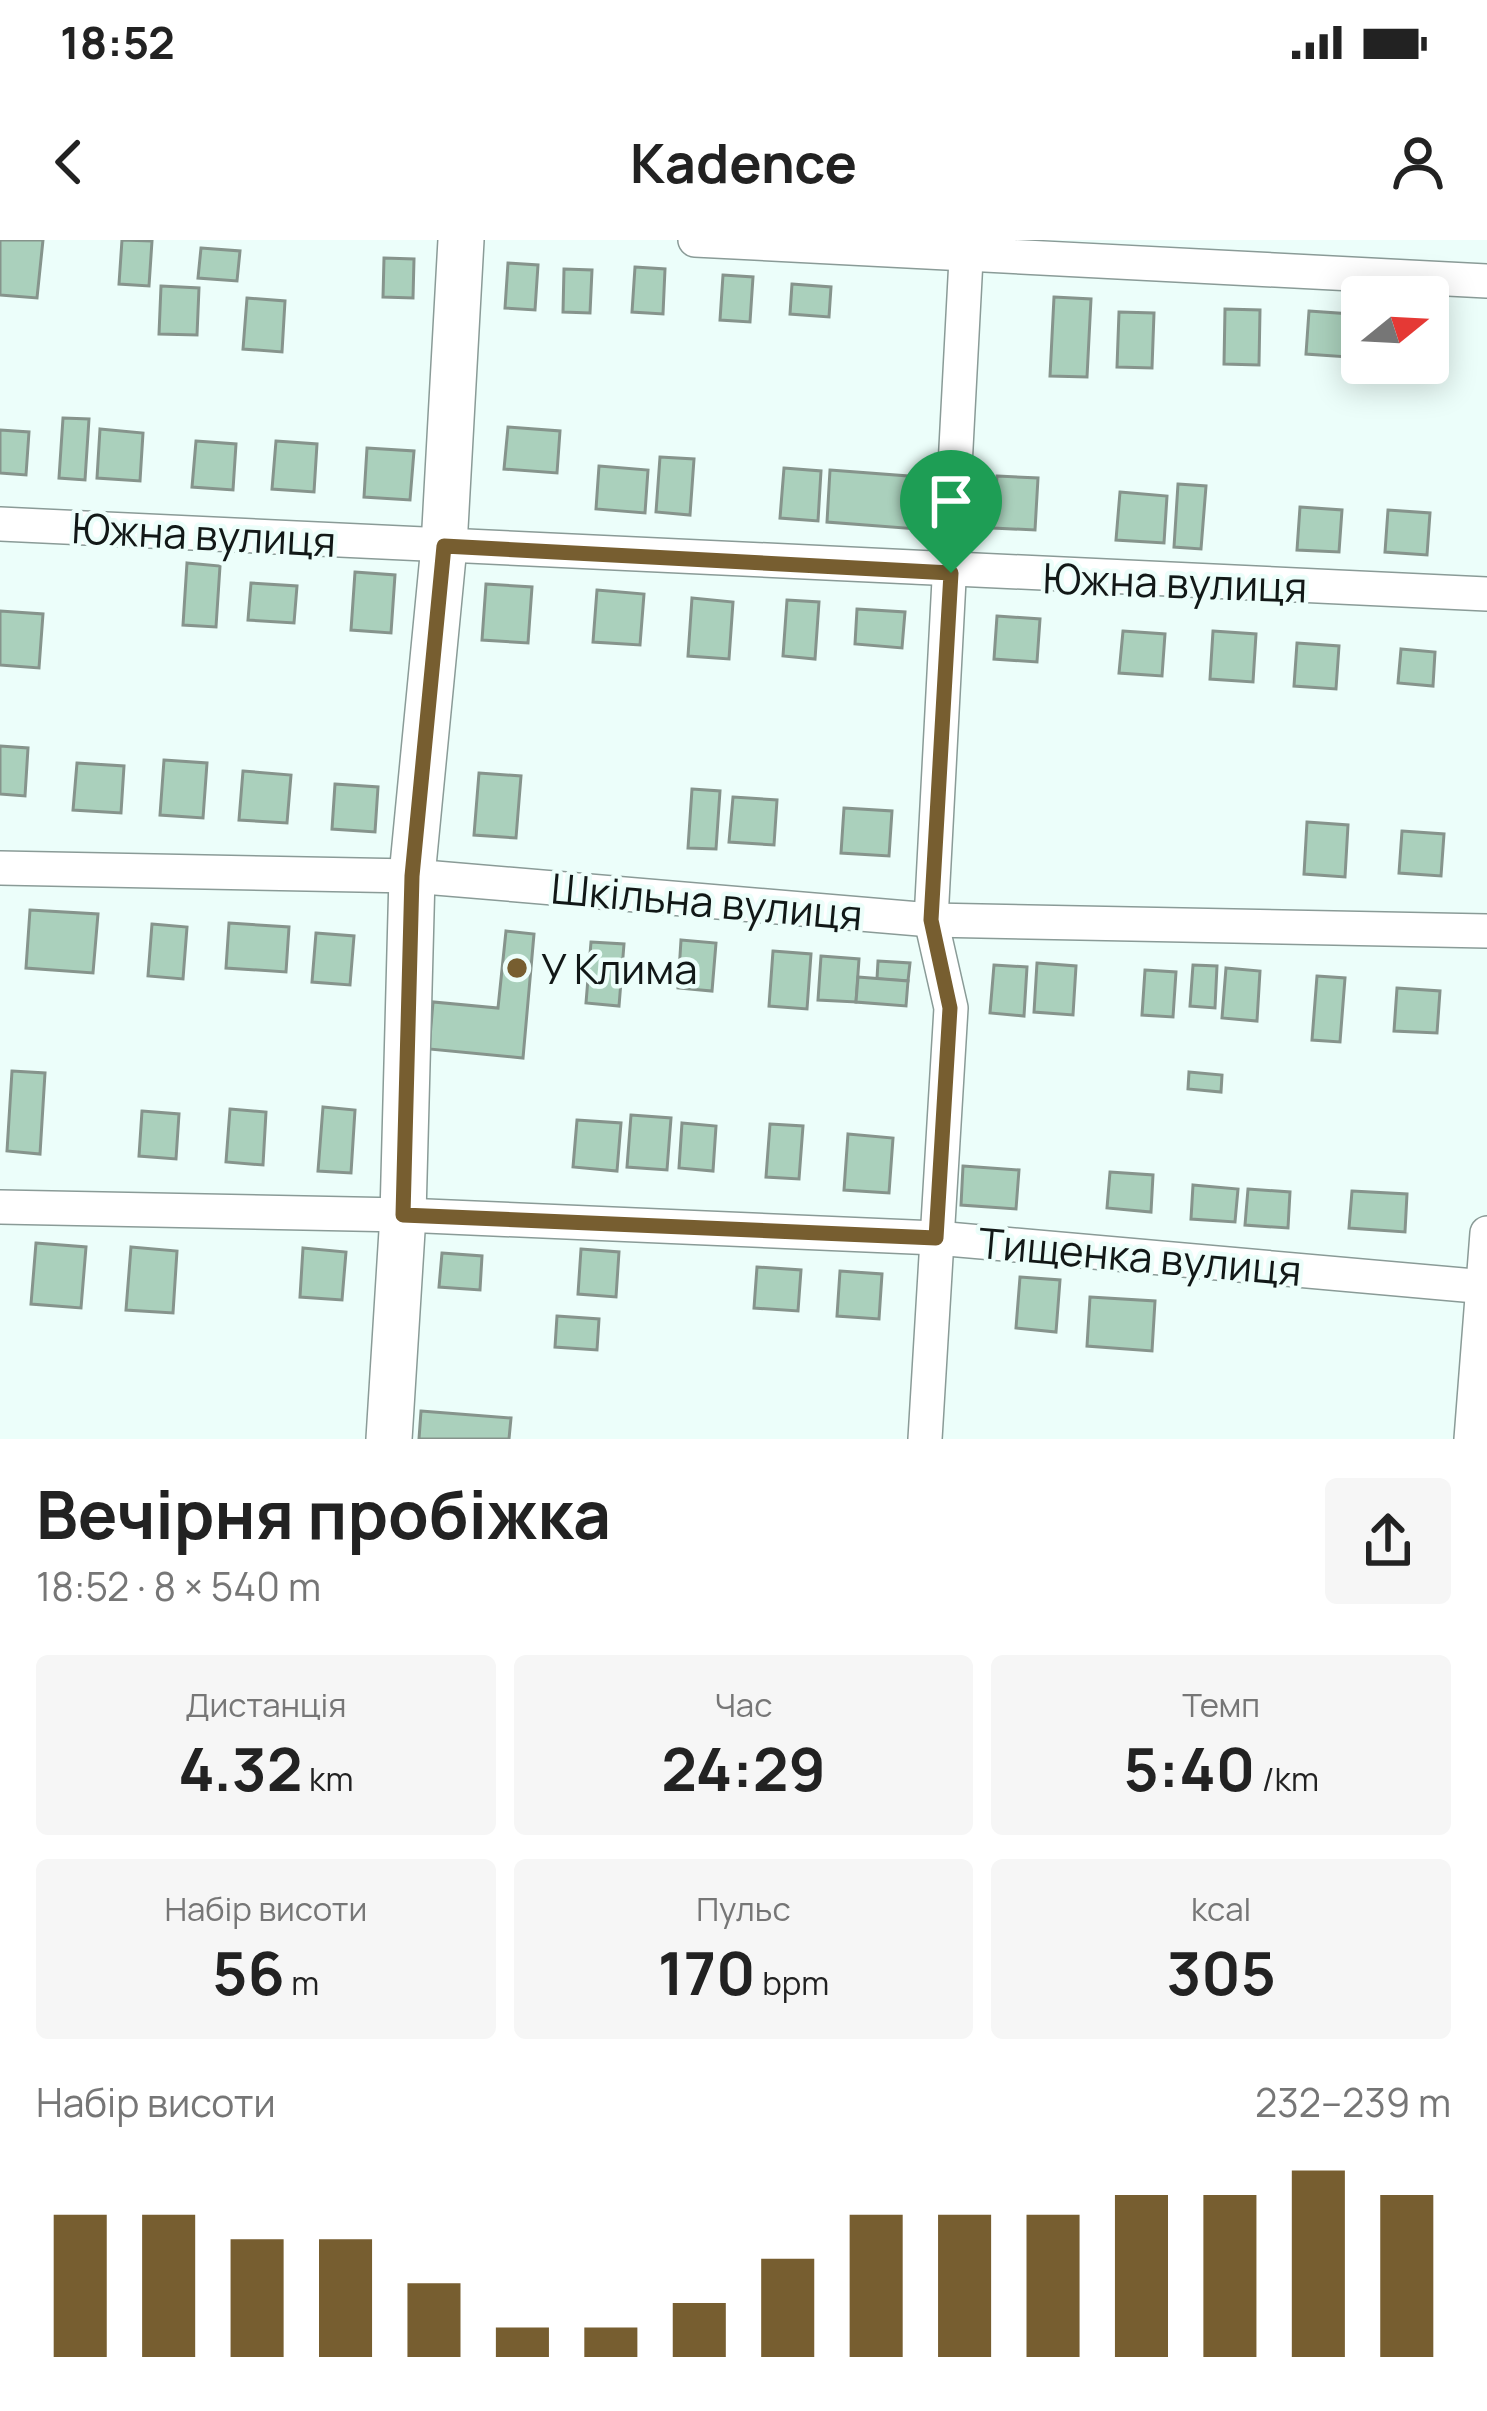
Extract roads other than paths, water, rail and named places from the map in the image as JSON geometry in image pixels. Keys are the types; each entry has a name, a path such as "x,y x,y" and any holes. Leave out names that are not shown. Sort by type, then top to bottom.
{"street":[{"path":"389,1439 403,1215 412,876 444,546 461,240"},
{"path":"695,240 967,249 1487,281"},
{"path":"925,1439 950,1008 931,920 967,249"},
{"name":"Южна вулиця","path":"0,524 951,573 1487,594"},
{"name":"Шкільна вулиця","path":"0,868 412,876 931,920 1487,931"},
{"name":"Тищенка вулиця","path":"0,1207 403,1215 936,1238 1486,1287"},
{"path":"1471,1439 1487,1233"}],"place":[{"name":"У Клима","path":"517,968"}]}
